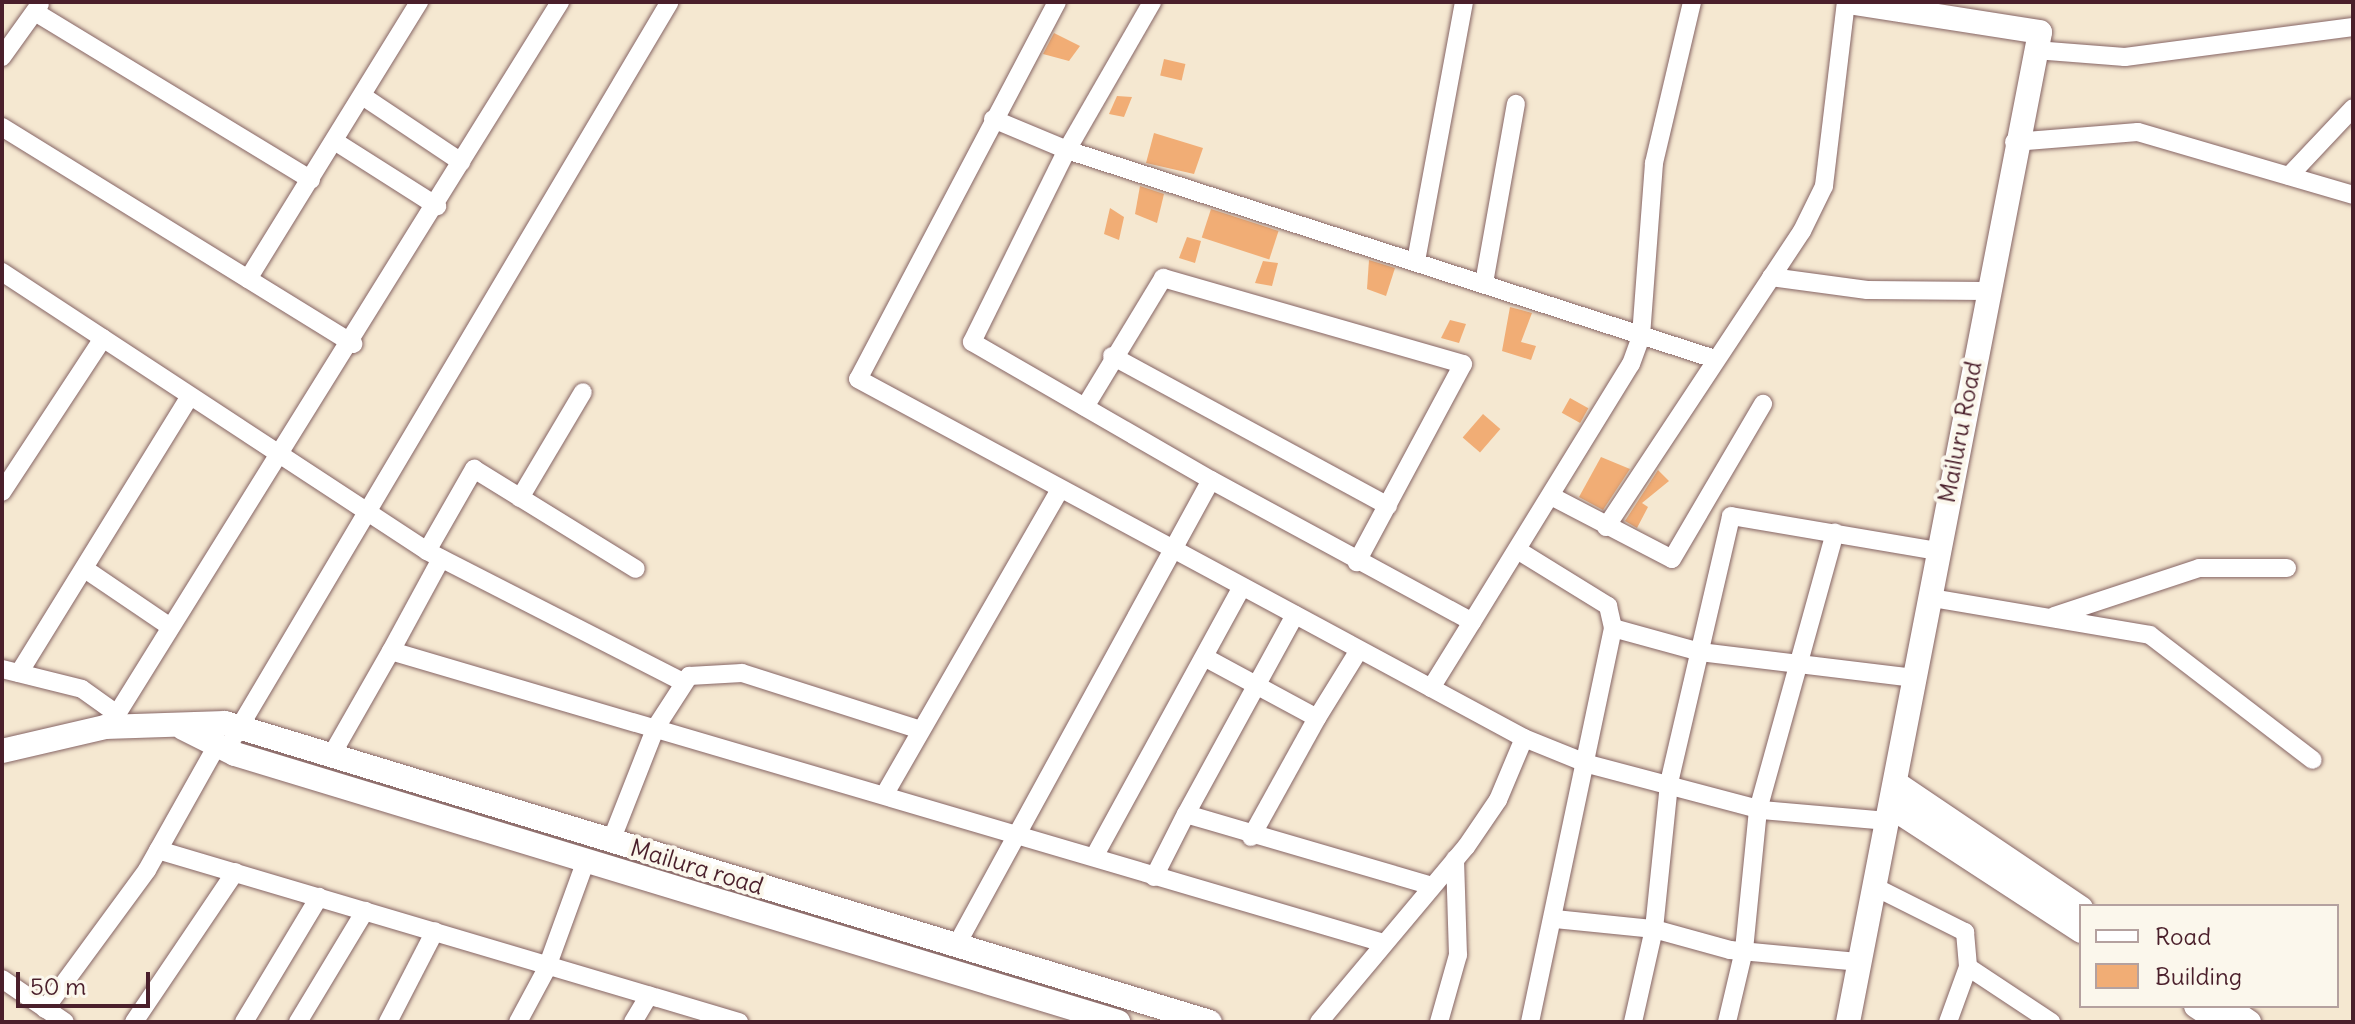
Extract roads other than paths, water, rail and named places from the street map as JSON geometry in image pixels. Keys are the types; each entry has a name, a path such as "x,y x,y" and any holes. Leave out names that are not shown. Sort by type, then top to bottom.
{"street":[{"path":"248,279 364,97 419,2"},
{"path":"188,399 85,569 10,671 82,689 116,720 273,454 353,344 560,2"},
{"path":"1057,2 856,376 1060,490 1524,738 1588,764 1762,810 1892,804 2079,907"},
{"path":"1152,2 1067,150 972,342 1357,562 1472,622"},
{"path":"1416,261 1464,2"},
{"path":"1431,688 1620,386 1641,336 1654,163 1692,2"},
{"path":"45,1009 158,850 238,727 371,512 669,3"},
{"path":"1606,527 1771,277 1824,186 1874,4 2040,32 2035,50 2125,57 2353,27"},
{"path":"2,57 38,7 311,180"},
{"name":"Mailuru Road","path":"1848,1022 1932,598 1938,551 2014,142 2035,50"},
{"path":"364,97 461,162"},
{"path":"1484,283 1516,104"},
{"path":"2289,176 2353,108"},
{"path":"993,119 1067,150 1715,359"},
{"path":"2,127 353,344"},
{"path":"2014,142 2138,132 2353,195"},
{"path":"336,142 437,206"},
{"path":"2,272 103,338 188,399 371,512 434,555 681,681"},
{"path":"1771,277 1867,290 1986,291"},
{"path":"1085,407 1112,356 1163,278 1463,364 1357,562"},
{"path":"2,492 103,338"},
{"path":"1112,356 1388,506"},
{"path":"520,498 583,392"},
{"path":"1551,496 1672,559 1763,404"},
{"path":"331,756 391,651 474,469 636,569"},
{"path":"956,946 1014,835 1176,551 1211,480"},
{"path":"886,792 917,729 1060,490"},
{"path":"1633,1022 1654,929 1669,783 1731,516 1938,551"},
{"path":"1727,1022 1744,950 1762,810 1793,663 1835,533"},
{"path":"1519,551 1608,606 1613,628 1588,764 1530,1022"},
{"path":"2050,617 2199,568 2287,568"},
{"path":"85,569 169,626"},
{"path":"1094,857 1206,658 1242,587"},
{"path":"1932,598 2150,635 2313,760"},
{"path":"1154,877 1295,615"},
{"path":"1613,628 1700,652 1914,678"},
{"path":"1251,837 1359,650"},
{"path":"391,651 886,792 1014,835 1384,943"},
{"path":"1206,658 1317,718"},
{"path":"611,841 656,727 681,681 715,670 742,673 917,729"},
{"name":"Mailura road","path":"2,751 116,720 183,728 238,727 1210,1022"},
{"name":"Mailura road","path":"183,728 221,749 1118,1022"},
{"path":"1319,1022 1455,859 1498,800 1524,738"},
{"path":"1892,804 2079,930"},
{"path":"1186,814 1251,837 1432,886"},
{"path":"158,850 435,931 546,970 649,995 732,1021"},
{"path":"1439,1022 1458,955 1455,859"},
{"path":"518,1022 546,970 586,860"},
{"path":"134,1022 235,872"},
{"path":"1875,887 1965,932 1968,967 1948,1022"},
{"path":"244,1022 319,897"},
{"path":"298,1022 365,911"},
{"path":"1555,919 1654,929 1744,950 1860,962"},
{"path":"388,1022 435,931"},
{"path":"1968,967 2051,1022"},
{"path":"2,979 65,1022"},
{"path":"633,1022 649,995"},
{"path":"2199,1008 2221,1022"},
{"path":"2228,1008 2249,1022"}]}
